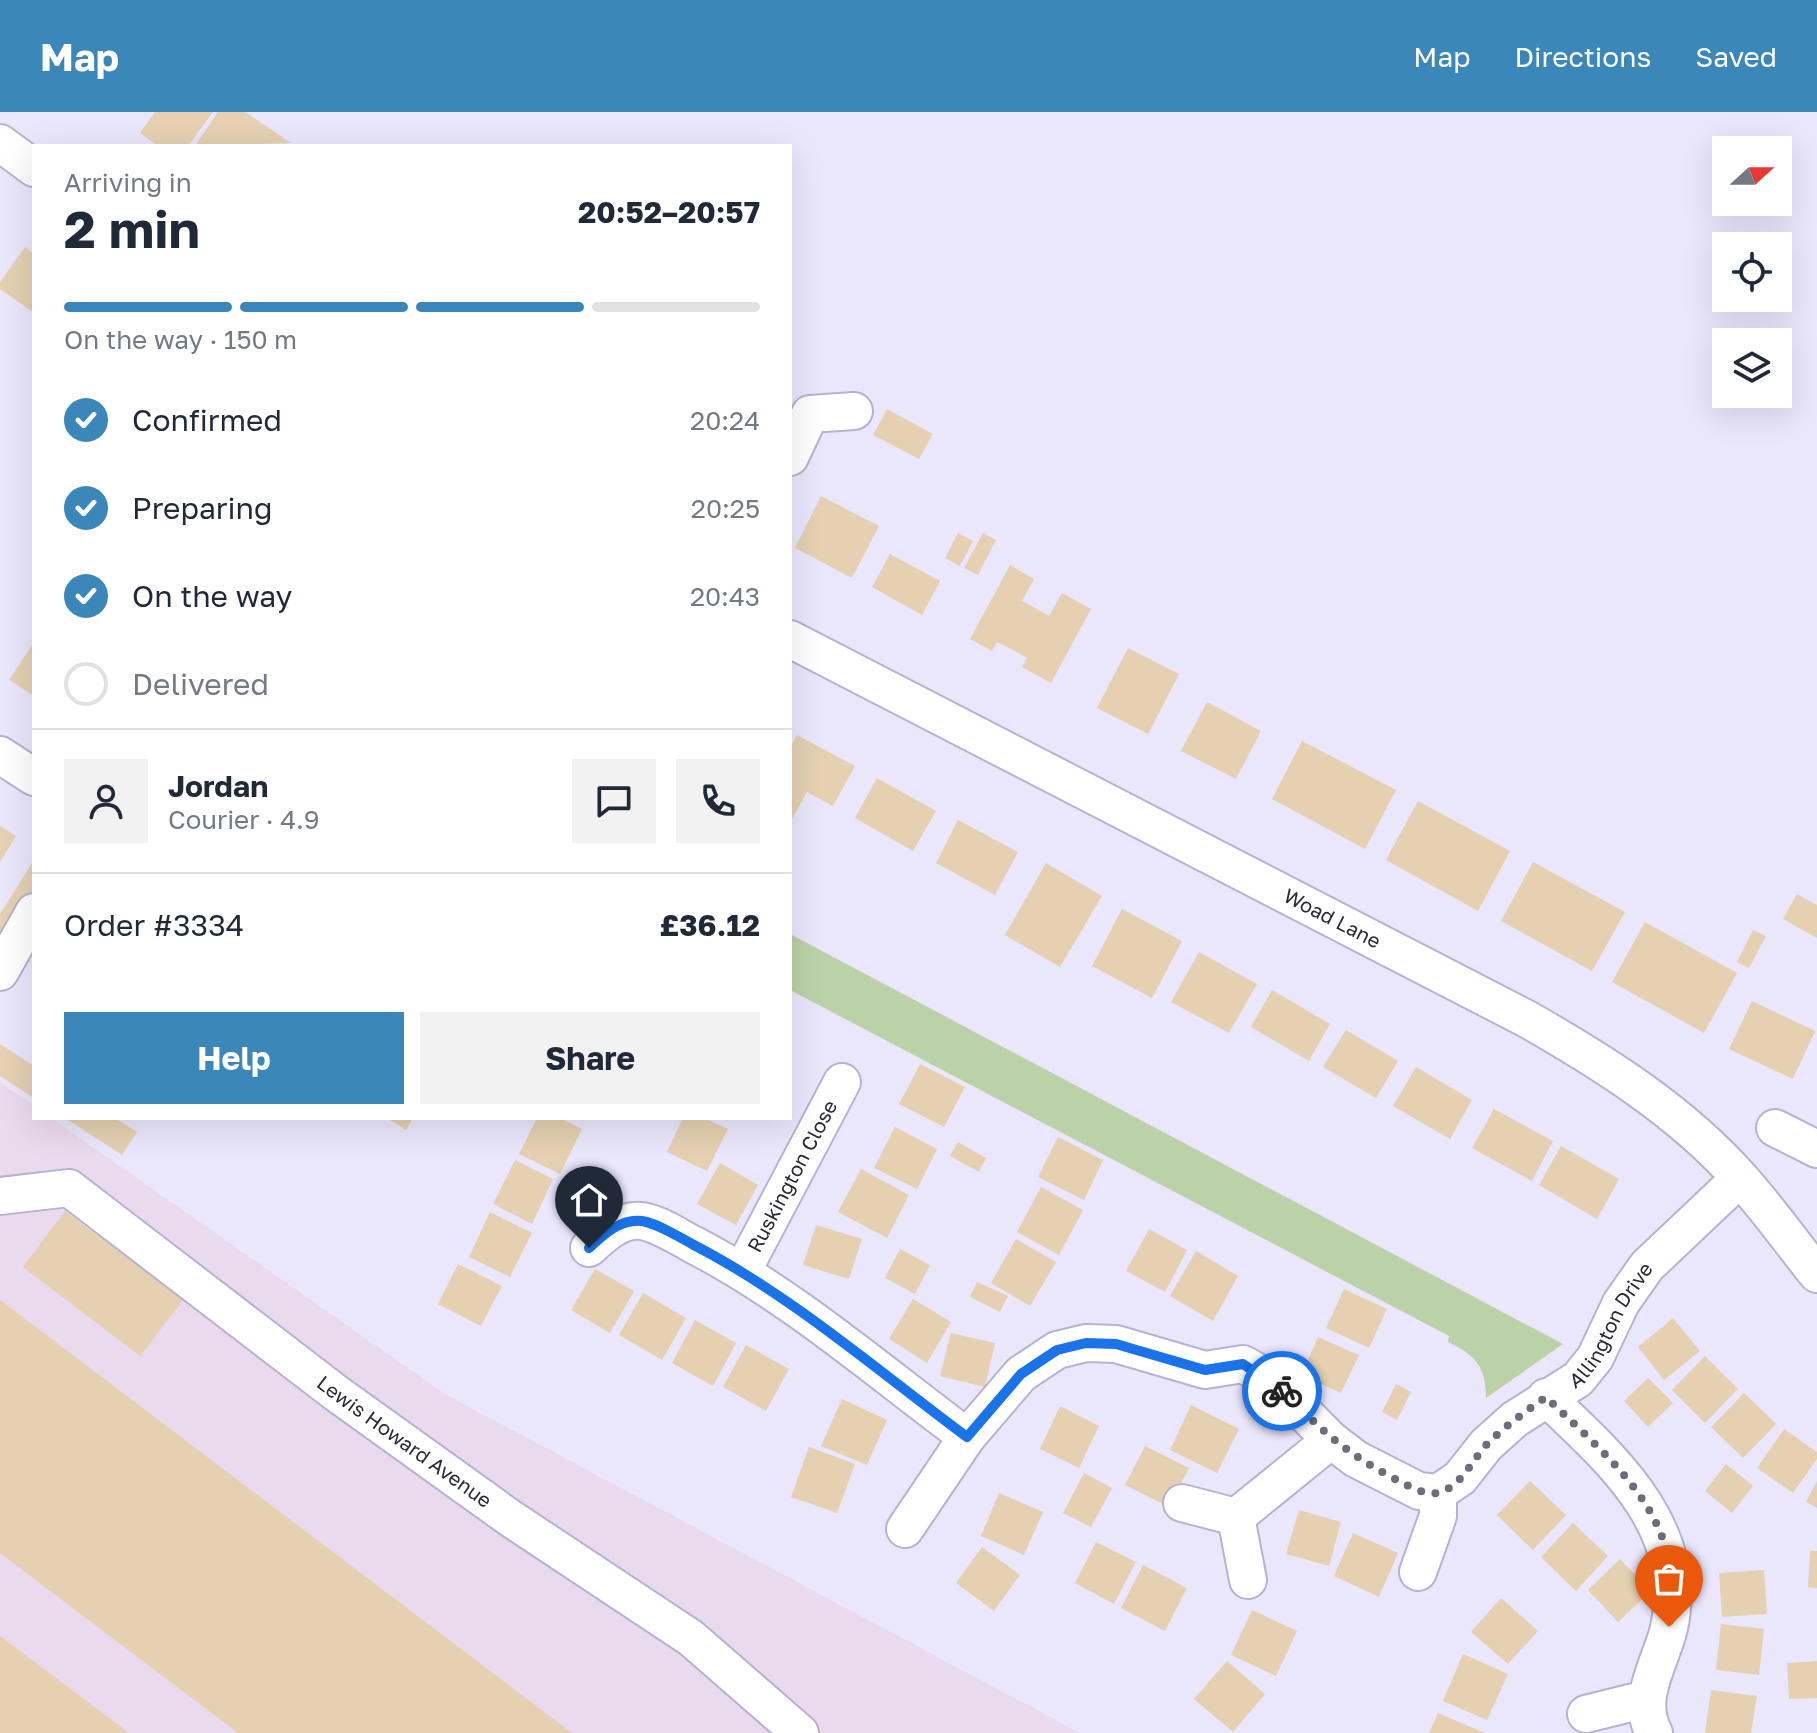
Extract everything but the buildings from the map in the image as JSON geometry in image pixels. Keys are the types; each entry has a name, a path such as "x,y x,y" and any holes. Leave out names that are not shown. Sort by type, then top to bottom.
{"street":[{"path":"0,143 32,167"},
{"path":"792,453 810,414 854,411"},
{"name":"Woad Lane","path":"792,640 1527,1019 1597,1059 1651,1098 1740,1178 1817,1274"},
{"path":"0,755 32,776"},
{"path":"0,972 32,916"},
{"name":"Ruskington Close","path":"743,1270 842,1082"},
{"path":"1775,1128 1817,1149"},
{"name":"Allington Drive","path":"1438,1493 1460,1478 1486,1445 1515,1419 1578,1379 1595,1358 1621,1303 1647,1266 1740,1178"},
{"name":"Lewis Howard Avenue","path":"0,1196 69,1188 348,1402 510,1518 691,1638 800,1733"},
{"path":"589,1248 605,1233 625,1223 641,1221 743,1270 967,1437"},
{"path":"905,1529 967,1437 1037,1360 1086,1343 1116,1344 1205,1370 1243,1364 1271,1380 1331,1440 1356,1459 1419,1491 1438,1493 1438,1516 1418,1572"},
{"path":"1546,1397 1640,1493 1659,1530 1672,1580 1669,1627 1652,1675 1650,1718"},
{"path":"1236,1517 1331,1440"},
{"path":"1182,1503 1236,1517"},
{"path":"1236,1517 1248,1580"},
{"path":"1586,1714 1634,1702 1650,1718"}],"shaded area":[{"path":"0,1082 32,1105 32,1120 54,1120 445,1394 1080,1733 0,1733"}],"green space":[{"path":"792,935 1563,1344 1486,1398 1484,1378 1477,1363 1448,1342 1449,1336 792,991"}],"way so far":[{"path":"1282,1391 1331,1440 1356,1459 1419,1491 1438,1493 1460,1478 1486,1445 1515,1419 1546,1397 1640,1493 1659,1530 1672,1580 1669,1627"}],"route":[{"path":"589,1248 605,1233 625,1223 641,1221 659,1227 743,1270 967,1437 1021,1374 1037,1360 1057,1350 1086,1343 1116,1344 1205,1370 1243,1364 1271,1380 1282,1391"}]}
